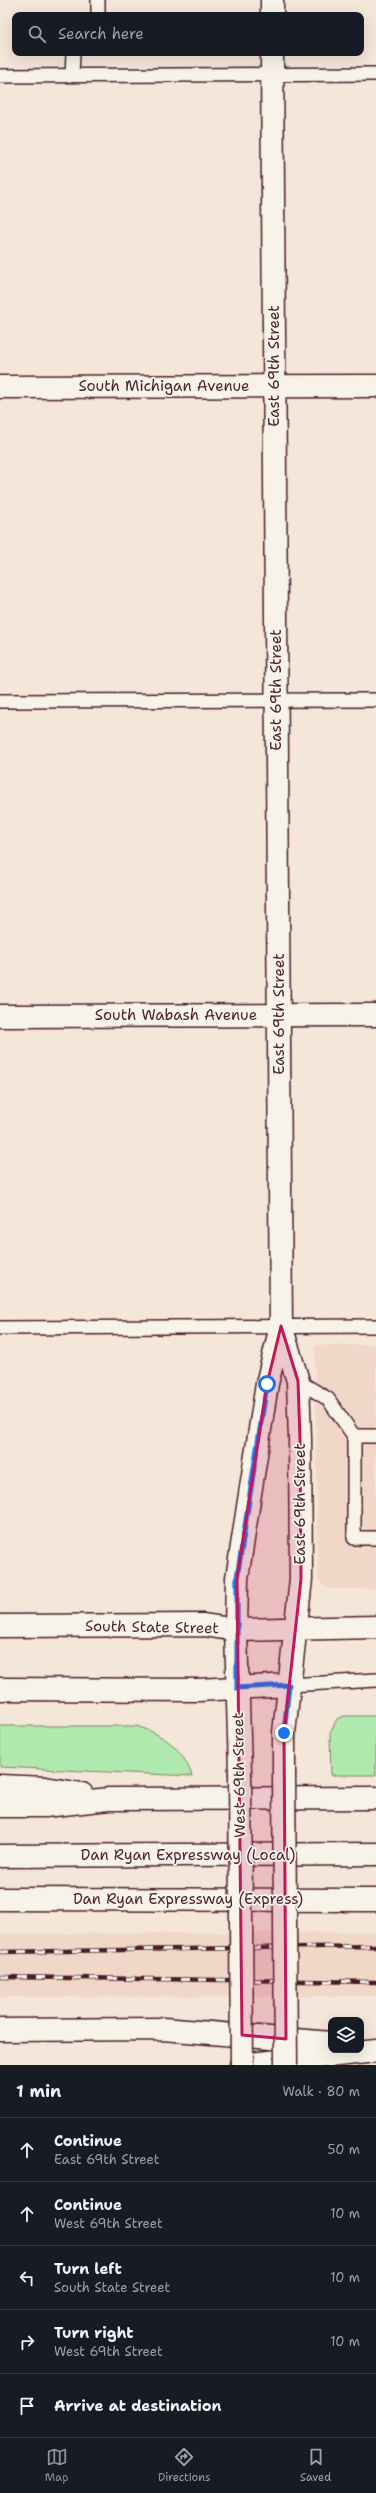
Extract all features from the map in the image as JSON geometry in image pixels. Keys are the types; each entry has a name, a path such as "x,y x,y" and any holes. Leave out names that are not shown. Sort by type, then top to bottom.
{"main road":[{"path":"272,0 272,12"},
{"name":"East 69th Street","path":"236,1630 239,1562 267,1384 281,1326 272,56"},
{"name":"South Michigan Avenue","path":"0,387 376,386"},
{"name":"South Wabash Avenue","path":"0,1016 376,1015"},
{"name":"East 69th Street","path":"281,1326 298,1381 301,1579 289,1685"},
{"name":"South State Street","path":"0,1626 204,1625 236,1630 376,1627"},
{"name":"West 69th Street","path":"236,1630 240,1773 242,2065"},
{"path":"0,1689 237,1688 289,1685 284,1733 286,2065"},
{"path":"0,1786 45,1788 109,1799"},
{"path":"0,1806 44,1806 109,1799 376,1798"},
{"name":"Dan Ryan Expressway (Local)","path":"0,1856 376,1854"},
{"name":"Dan Ryan Expressway (Express)","path":"0,1899 376,1900"},
{"path":"0,2030 162,2029 328,2043"},
{"path":"364,2046 376,2047"},
{"path":"242,2065 376,2051"}],"lane":[{"path":"98,0 98,12"},
{"path":"72,56 72,76"},
{"path":"0,76 376,74"},
{"path":"0,701 376,700"},
{"path":"0,1328 376,1326"},
{"path":"298,1381 328,1400 354,1436 354,1538 376,1538"},
{"path":"354,1436 376,1436"},
{"path":"289,1685 376,1680"}],"highlighted area":[{"path":"281,1326 298,1381 301,1579 284,1733 286,2039 242,2035 237,1578 267,1384"}],"shaded area":[{"path":"315,1345 376,1345 376,1589 330,1589 323,1585 318,1579"},
{"path":"376,1932 376,1996 0,1997 0,1934"}],"green space":[{"path":"344,1716 376,1716 376,1775 331,1775 330,1733 337,1719"},
{"path":"0,1726 136,1726 155,1733 171,1744 183,1758 192,1776 0,1767"}],"railway":[{"path":"0,1952 376,1946"},
{"path":"0,1977 376,1982"}],"route":[{"path":"267,1384 237,1578 237,1688 289,1685 284,1733"}]}
